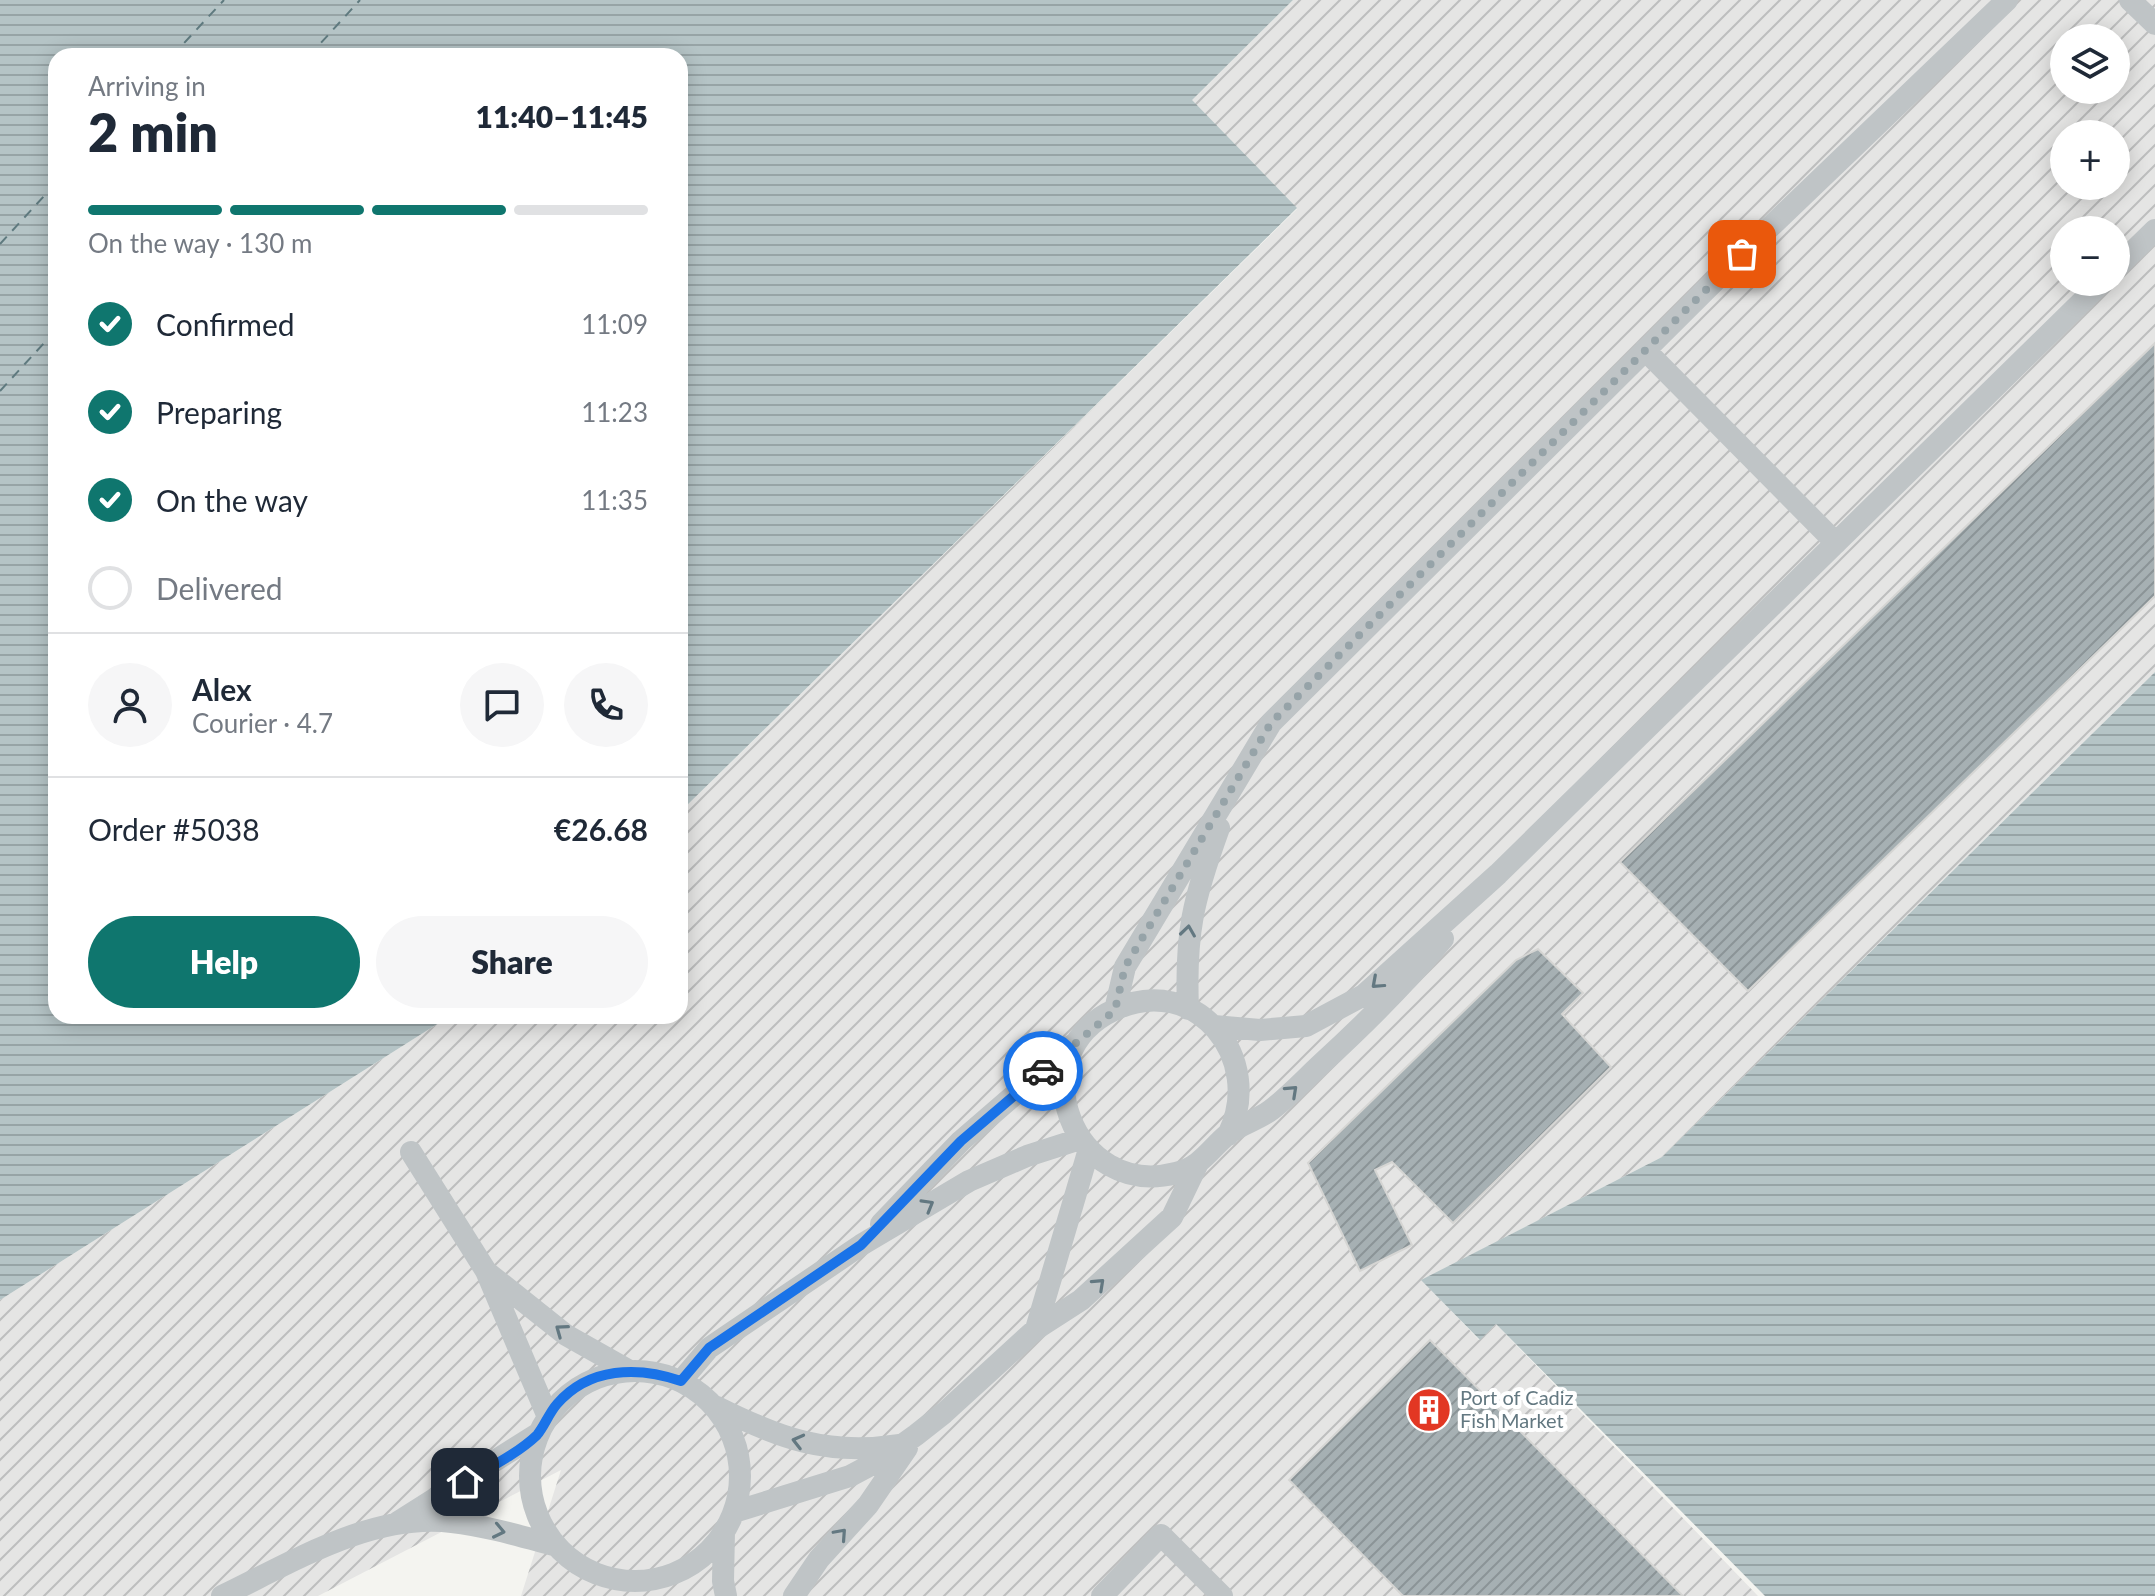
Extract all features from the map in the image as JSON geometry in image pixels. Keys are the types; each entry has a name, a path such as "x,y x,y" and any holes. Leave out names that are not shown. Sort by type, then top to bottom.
{"lane":[{"path":"1115,1010 1125,967 1271,723 1645,350 2007,0"},
{"path":"2130,0 2155,24"},
{"path":"2130,254 2155,230"},
{"path":"1214,1026 1289,1029 1324,1017 1364,995 1498,874 2088,296"},
{"path":"1645,350 1836,543"},
{"path":"1188,1009 1186,946 1191,912 1237,778"},
{"path":"729,1521 850,1476 909,1439 1036,1329 1081,1300 1172,1217 1197,1165 1228,1135 1271,1110 1394,997 1498,874"},
{"path":"861,1245 961,1141 1115,1010 1144,1002 1188,1009 1214,1026 1231,1050 1239,1078 1238,1108 1228,1135"},
{"path":"1080,1039 1072,1053 1064,1083 1068,1115 1084,1144 1116,1169 1136,1175 1157,1177 1197,1165"},
{"path":"681,1381 709,1348 861,1245 969,1181 1027,1156 1084,1144"},
{"path":"1036,1329 1084,1144"},
{"path":"411,1152 486,1271 515,1333 544,1425 529,1473 531,1498 540,1523 554,1545 573,1562 612,1585 650,1596"},
{"path":"486,1271 566,1335 628,1370"},
{"path":"394,1525 544,1425 578,1387 601,1376 628,1370 655,1372 681,1381 711,1405 796,1442 845,1450 909,1439"},
{"path":"612,1585 673,1575 697,1562 729,1521 740,1494 741,1467 735,1440 711,1405"},
{"path":"794,1596 819,1559 868,1505 909,1439"},
{"path":"222,1596 316,1550 394,1525 450,1521 554,1545"},
{"path":"726,1596 723,1581 729,1521"},
{"path":"1102,1596 1161,1535 1222,1596"}],"shaded area":[{"path":"0,0 1293,0 1192,100 1297,208 688,804 688,48 48,48 48,1024 437,1024 0,1300"},
{"path":"1293,0 2155,0 2155,672 1662,1157 1422,1280 1479,1340 1496,1324 1758,1596 521,1596 561,1470 318,1596 0,1596 0,1300 437,1024 688,1024 688,804 1297,209 1191,100"},
{"path":"2155,672 2155,1596 1765,1596 1496,1324 1480,1340 1421,1280 1662,1157"}],"building":[{"path":"2155,343 2155,596 1748,991 1620,862"},
{"path":"1538,949 1583,993 1562,1014 1611,1067 1453,1223 1392,1162 1375,1170 1412,1245 1360,1271 1308,1163 1516,960"},
{"name":"Port of Cadiz Fish Market","path":"1430,1340 1683,1596 1403,1596 1289,1480"}],"ferry route":[{"path":"179,48 224,0"},
{"path":"316,48 360,0"},
{"path":"0,244 48,192"},
{"path":"0,391 48,339"}],"way so far":[{"path":"1043,1071 1090,1027 1115,1010 1125,967 1271,723 1742,254"}],"place":[{"name":"Port of Cadiz Fish Market","path":"1429,1410"}],"route":[{"path":"465,1482 539,1433 558,1403 578,1387 601,1376 628,1370 655,1372 681,1381 709,1348 861,1245 961,1141 1043,1071"}]}
